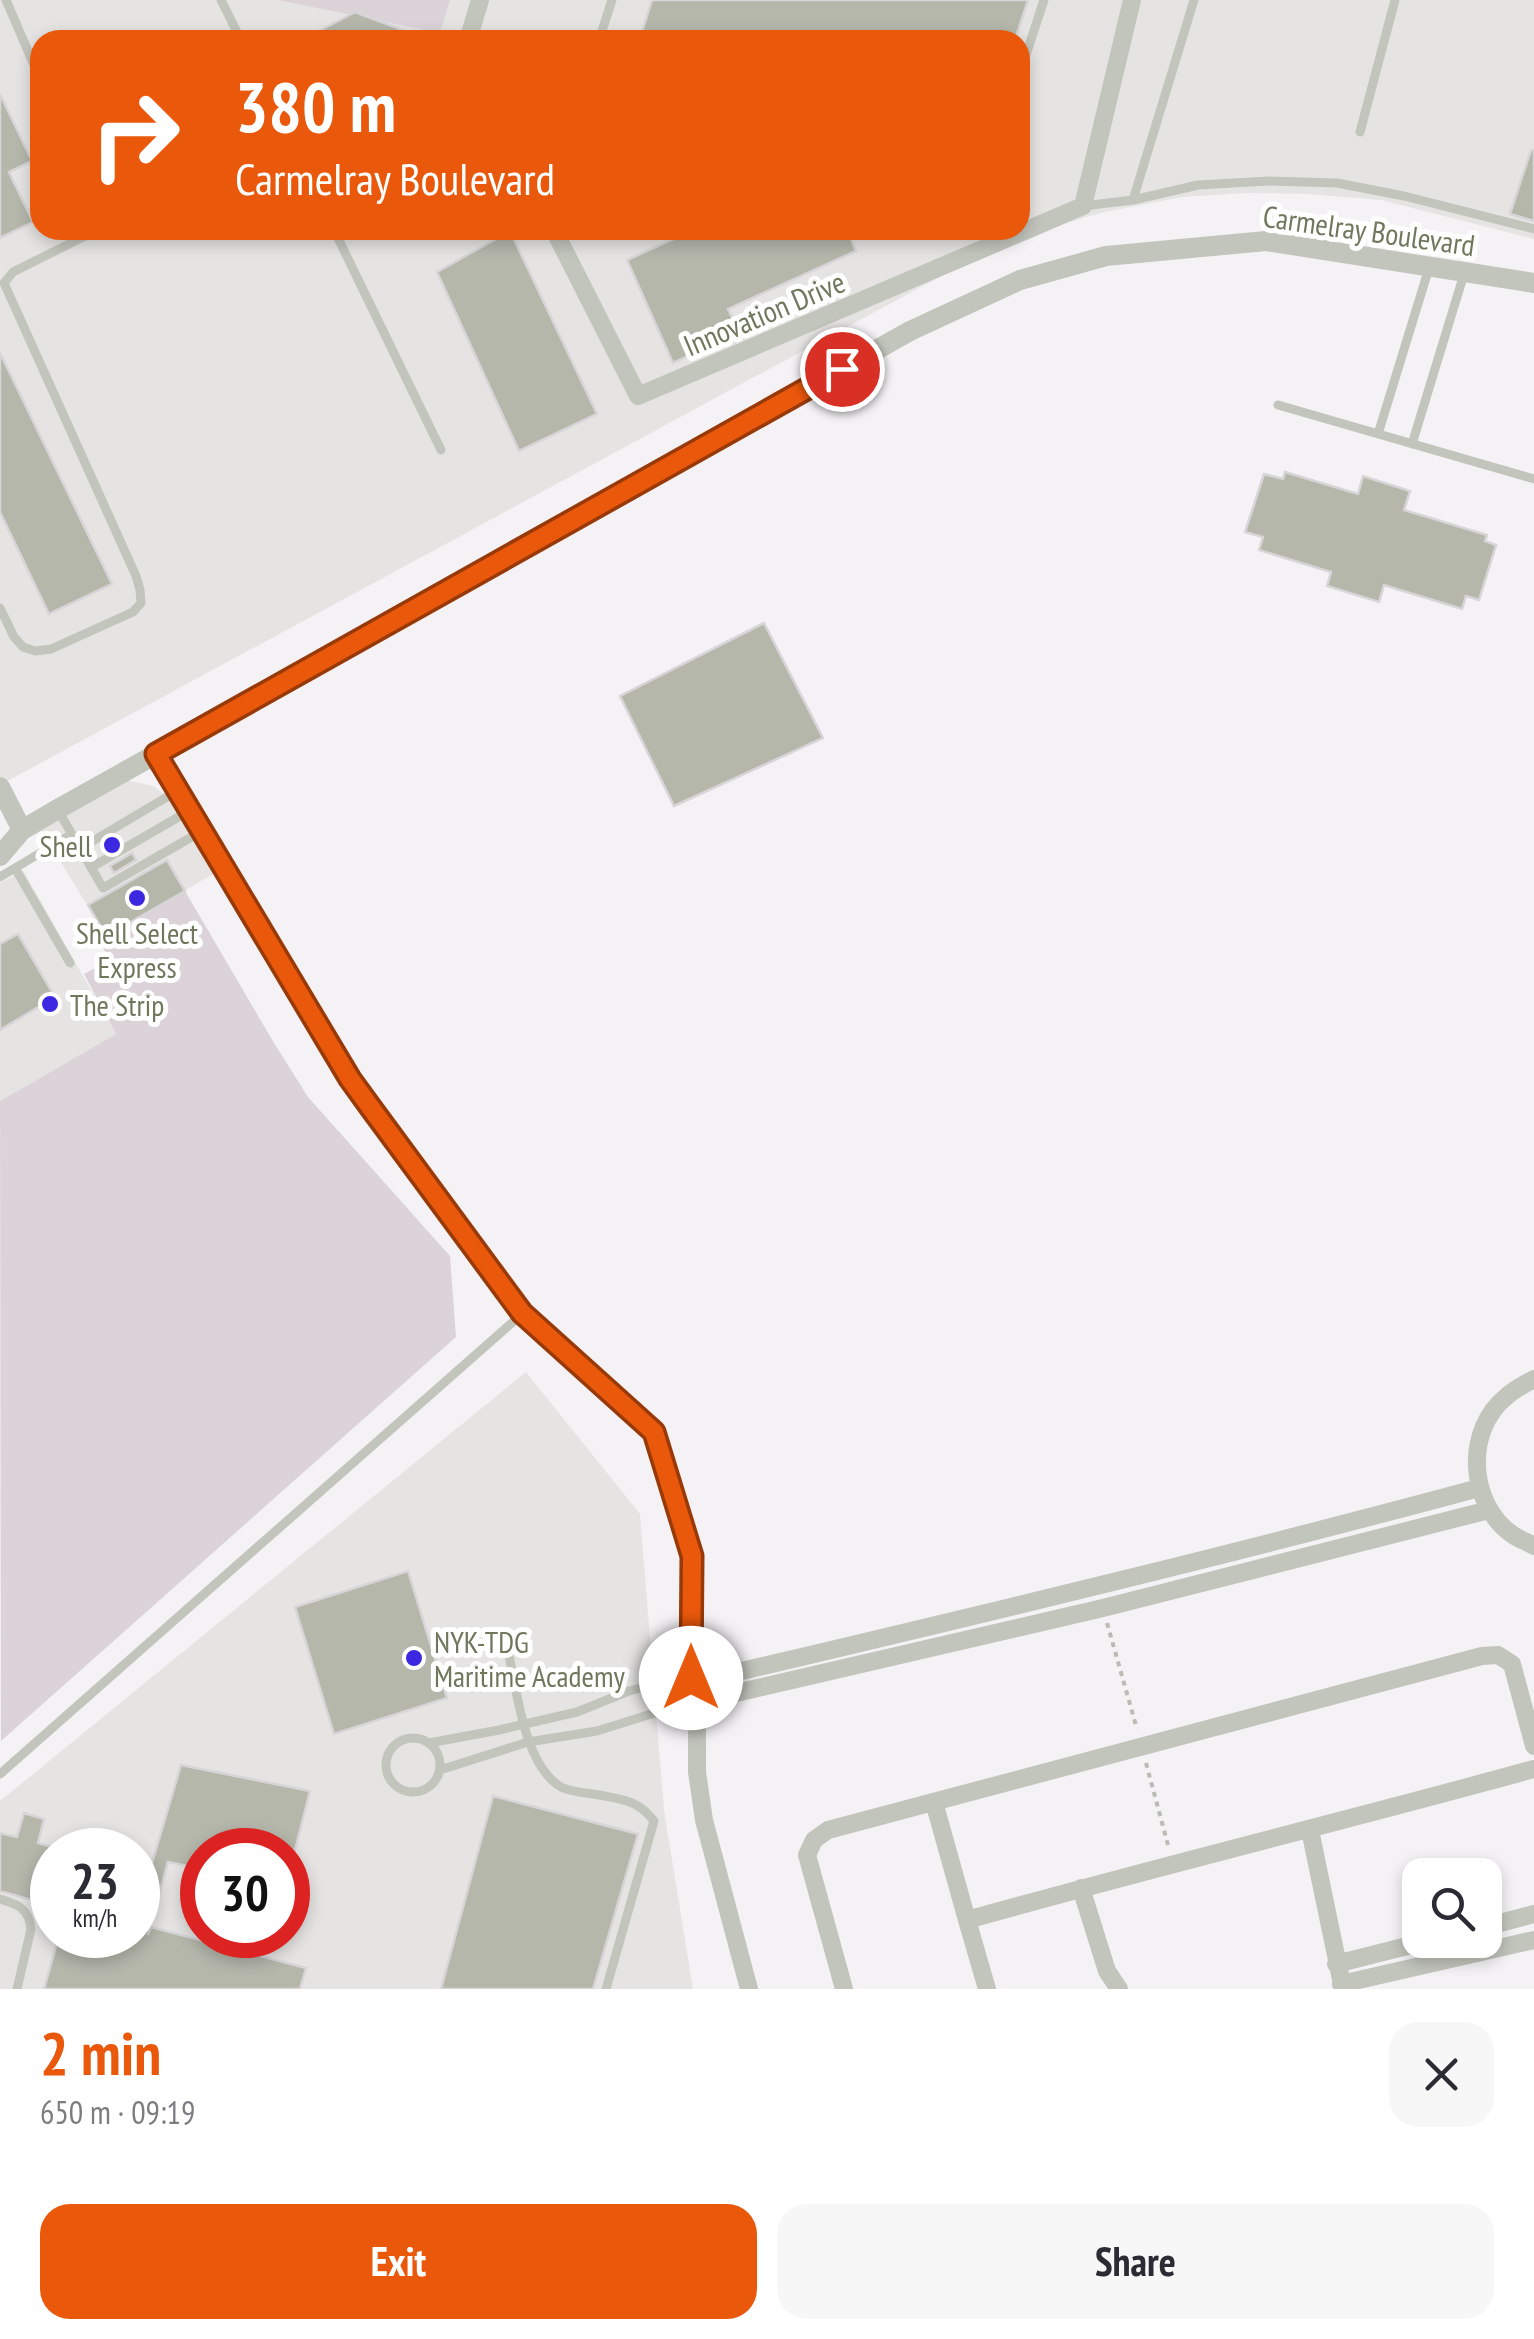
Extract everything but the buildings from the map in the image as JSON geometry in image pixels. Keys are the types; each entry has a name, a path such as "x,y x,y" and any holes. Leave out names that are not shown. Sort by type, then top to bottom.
{"street":[{"path":"471,30 480,0"},
{"path":"1082,206 1132,0"},
{"name":"Innovation Drive","path":"1030,228 1082,206"},
{"name":"Innovation Drive","path":"559,240 638,396 1003,240"},
{"name":"Carmelray Boulevard","path":"7,862 11,831 58,809 910,331 1020,280 1106,256 1266,241 1534,283"},
{"path":"156,754 350,1079 522,1313 654,1432 692,1556 691,1678 704,1820 750,1989"},
{"path":"0,787 11,831"},
{"path":"1534,1379 1504,1398 1484,1424 1476,1455 1479,1488 1489,1510 1511,1534 1534,1546"},
{"path":"691,1678 742,1671 1116,1583 1479,1488"},
{"path":"693,1703 1103,1608 1489,1510"},
{"path":"844,1989 807,1855 814,1840 828,1830 1482,1656 1498,1655 1512,1664 1534,1746"},
{"path":"967,1920 1534,1770"},
{"path":"934,1802 986,1989"},
{"path":"1310,1830 1342,1987 1534,1940"},
{"path":"1081,1888 1108,1970 1119,1989"},
{"path":"1502,1922 1534,1914"},
{"path":"1336,1964 1402,1947"}],"lane":[{"path":"6,0 30,56"},
{"path":"221,0 236,30"},
{"path":"602,30 612,0"},
{"path":"1030,43 1044,0"},
{"path":"1132,200 1194,0"},
{"path":"1360,132 1395,0"},
{"path":"1082,206 1132,200 1198,185 1269,181 1337,184 1404,196 1534,230"},
{"path":"0,608 14,636 35,651 51,649 133,612 141,602 136,576 4,283 13,272 77,240"},
{"path":"339,240 441,450"},
{"path":"1378,434 1429,266"},
{"path":"1412,444 1464,274"},
{"path":"1278,404 1534,479"},
{"path":"80,848 178,790"},
{"path":"58,809 103,888 202,831"},
{"path":"92,867 190,810"},
{"path":"0,877 7,862 72,834"},
{"path":"7,862 70,963"},
{"path":"0,1774 522,1313"},
{"path":"508,1652 528,1742 545,1773 563,1788 626,1800 644,1808 654,1821 606,1989"},
{"path":"691,1678 629,1691 577,1712 525,1724 429,1742 412,1738 395,1745 386,1761 390,1779 413,1792 430,1785 440,1770 528,1742 598,1731 693,1703"},
{"path":"429,1742 438,1754 440,1770"},
{"path":"0,1899 21,1906 32,1928 17,1989"}],"path":[{"path":"1103,1608 1173,1864"}],"shaded area":[{"path":"0,0 1534,0 1534,239 1381,200 1248,193 1182,197 1100,213 1030,234 1030,30 30,30 30,240 1009,240 0,785"},
{"path":"278,0 450,0 441,30"},
{"path":"126,780 153,786 168,797 215,873 106,936 41,830"},
{"name":"The Strip","path":"23,870 116,1034 0,1101 0,883"},
{"path":"185,891 308,1097 450,1256 456,1337 1,1741 0,1101 116,1034 84,974 110,960 99,941"},
{"name":"NYK-TDG Maritime Academy","path":"526,1372 640,1514 664,1810 693,1989 0,1989 0,1801"}],"place":[{"name":"Shell","path":"112,845"},
{"name":"Shell Select Express","path":"137,898"},
{"name":"The Strip","path":"50,1004"},
{"name":"NYK-TDG Maritime Academy","path":"414,1658"}],"route":[{"path":"691,1678 692,1556 654,1432 522,1313 371,1108 156,754 842,369"}]}
